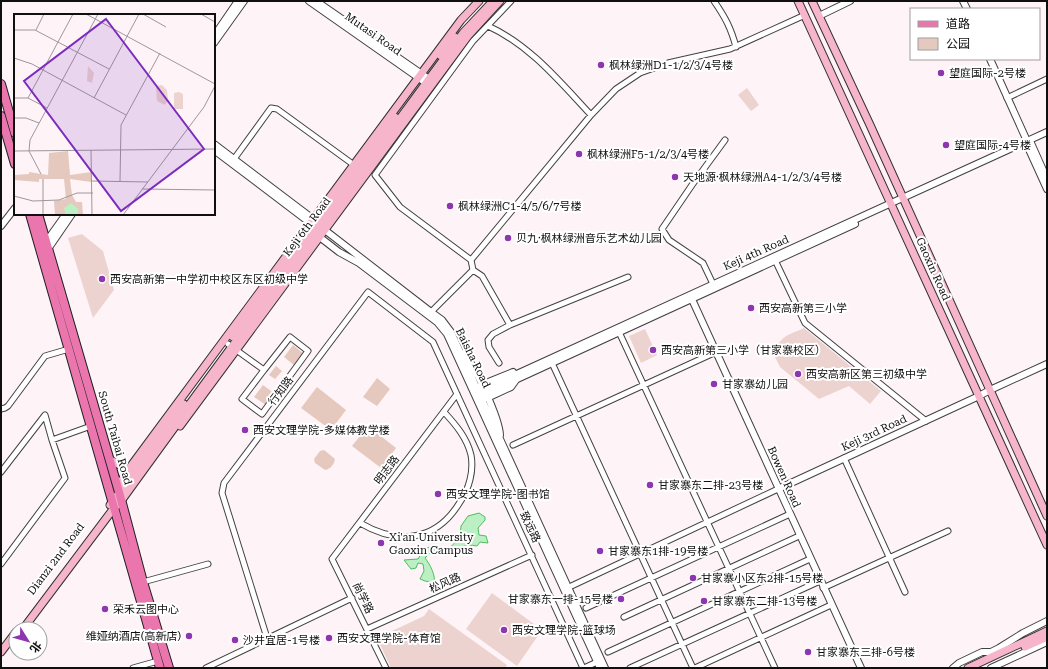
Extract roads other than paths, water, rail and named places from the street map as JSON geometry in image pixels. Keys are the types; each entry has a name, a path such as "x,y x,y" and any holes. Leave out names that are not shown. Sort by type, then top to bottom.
{"main road":[{"path":"317,225 354,165 423,79 461,20 479,1"},
{"name":"Keji 6th Road","path":"232,347 317,225 423,79 464,26 487,1"},
{"name":"Keji 6th Road","path":"423,79 476,18 493,1"},
{"path":"110,460 131,471 317,225 468,36 500,1"},
{"name":"Gaoxin Road","path":"798,1 1047,545"},
{"name":"Gaoxin Road","path":"812,1 1047,516"},
{"path":"1,84 14,130"},
{"path":"1,116 14,161"},
{"name":"South Taibai Road","path":"30,215 91,426 118,499 169,668"},
{"name":"South Taibai Road","path":"38,215 110,460 118,499 159,664"},
{"name":"Keji 6th Road","path":"118,499 131,471 232,347 318,235 317,225"},
{"path":"118,499 232,347"},
{"name":"Dianzi 2nd Road","path":"24,621 118,499"},
{"name":"Dianzi 2nd Road","path":"29,621 118,499"},
{"path":"968,668 1047,631"},
{"path":"979,668 1047,637"},
{"path":"1,652 8,643"},
{"path":"1,659 8,650"}],"street":[{"path":"215,35 238,1"},
{"path":"215,42 244,1"},
{"name":"Mutasi Road","path":"309,1 423,79"},
{"name":"Mutasi Road","path":"316,1 423,79"},
{"path":"471,260 400,207 375,175 473,41 511,1"},
{"path":"714,1 725,16 732,32 736,47"},
{"path":"819,16 850,1"},
{"path":"472,270 471,260 591,115 616,89 640,73 668,63 736,47 804,15"},
{"path":"488,26 504,34 545,66 591,115"},
{"path":"990,60 1047,189"},
{"path":"1007,98 1047,79"},
{"path":"234,159 271,108 278,109 354,165"},
{"name":"Keji 4th Road","path":"1028,143 1047,132"},
{"name":"Keji 4th Road","path":"481,393 903,199 1028,143 1047,136"},
{"path":"713,284 703,263 669,240 662,229 725,140"},
{"path":"1028,143 1047,179"},
{"name":"Baisha Road","path":"215,145 442,320 451,332 481,393 599,665"},
{"name":"Baisha Road","path":"215,151 317,225"},
{"path":"1,226 14,209"},
{"path":"47,245 65,215"},
{"path":"47,245 71,215"},
{"name":"Baisha Road","path":"318,235 339,252 359,263 436,322 447,334 481,393 566,588 605,668"},
{"path":"774,259 805,322 926,420"},
{"name":"Keji 4th Road","path":"519,375 552,363 618,332 713,284 774,259"},
{"path":"431,312 472,270"},
{"path":"472,270 482,276 510,325"},
{"path":"499,363 489,347 488,340 493,334 510,325 628,277"},
{"name":"行知路","path":"267,638 222,493 224,483 368,292 433,342 458,394"},
{"name":"Bowen Road","path":"690,296 799,536 861,668"},
{"path":"618,332 775,668"},
{"path":"290,337 308,351 262,414 242,400 264,370 290,337"},
{"path":"232,347 264,370"},
{"path":"1,409 8,406 45,356 69,349"},
{"path":"513,445 716,352"},
{"path":"552,363 661,600 694,668 831,605"},
{"name":"Keji 3rd Road","path":"990,392 1047,364"},
{"name":"Keji 3rd Road","path":"778,489 979,396 1047,368"},
{"path":"481,393 511,387 519,375"},
{"name":"明志路","path":"332,559 458,394"},
{"name":"致远路","path":"458,394 584,668"},
{"path":"360,523 381,533 394,536 418,535 436,528 445,522 458,507 468,488 471,474 471,456 462,434 444,412"},
{"path":"1,472 45,415 65,478 1,564"},
{"path":"52,440 91,426"},
{"path":"844,458 905,592"},
{"path":"566,588 778,489"},
{"path":"586,608 790,514"},
{"path":"824,588 948,531"},
{"path":"624,617 799,536"},
{"name":"松风路","path":"367,629 532,555"},
{"name":"尚学路","path":"332,559 386,668"},
{"path":"608,652 810,559"},
{"path":"143,582 208,564"},
{"path":"630,668 820,581"},
{"path":"206,668 352,598"},
{"path":"953,668 959,662 982,652 991,652 1000,648 1023,633 1047,621"},
{"path":"991,668 1047,642"},
{"path":"133,668 159,664"},
{"path":"584,668 599,665"}],"place":[{"name":"枫林绿洲D1-1/2/3/4号楼","path":"601,65"},
{"name":"望庭国际-2号楼","path":"941,73"},
{"name":"望庭国际-4号楼","path":"946,145"},
{"name":"枫林绿洲F5-1/2/3/4号楼","path":"579,154"},
{"name":"天地源·枫林绿洲A4-1/2/3/4号楼","path":"675,177"},
{"name":"枫林绿洲C1-4/5/6/7号楼","path":"450,206"},
{"name":"贝九·枫林绿洲音乐艺术幼儿园","path":"508,238"},
{"name":"西安高新第一中学初中校区东区初级中学","path":"102,279"},
{"name":"西安高新第三小学","path":"751,308"},
{"name":"西安高新第三小学（甘家寨校区）","path":"653,350"},
{"name":"西安高新区第三初级中学","path":"798,374"},
{"name":"甘家寨幼儿园","path":"714,384"},
{"name":"西安文理学院-多媒体教学楼","path":"245,430"},
{"name":"甘家寨东二排-23号楼","path":"650,485"},
{"name":"西安文理学院-图书馆","path":"438,494"},
{"name":"Xi'an University Gaoxin Campus","path":"381,543"},
{"name":"甘家寨东1排-19号楼","path":"600,551"},
{"name":"甘家寨小区东2排-15号楼","path":"693,578"},
{"name":"甘家寨东一排-15号楼","path":"621,599"},
{"name":"甘家寨东二排-13号楼","path":"704,601"},
{"name":"荣禾云图中心","path":"105,609"},
{"name":"西安文理学院-篮球场","path":"504,630"},
{"name":"维娅纳酒店(高新店)","path":"189,636"},
{"name":"西安文理学院-体育馆","path":"329,638"},
{"name":"沙井宜居-1号楼","path":"235,640"},
{"name":"甘家寨东三排-6号楼","path":"808,652"}]}
